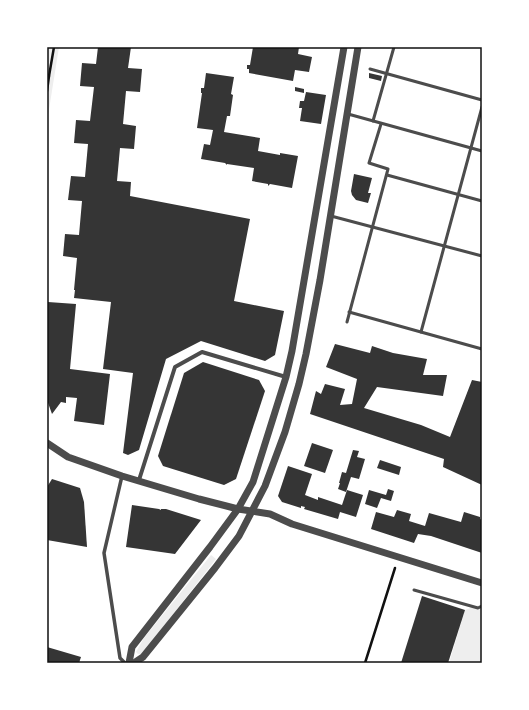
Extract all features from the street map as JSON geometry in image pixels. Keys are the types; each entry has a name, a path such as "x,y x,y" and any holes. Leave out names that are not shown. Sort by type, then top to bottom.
{"street":[{"path":"129,663 132,647 210,547 238,508 253,482 286,377 292,351 344,47"},
{"path":"134,663 143,657 220,562 239,536 265,486 285,432 299,384 320,280 358,47"},
{"path":"138,480 175,367 202,352 286,377"},
{"path":"47,443 68,457 122,476 199,499 270,514 292,524 482,584"},
{"path":"122,476 104,553 120,658 125,663"}],"lane":[{"path":"373,121 394,47"},
{"path":"370,69 482,100"},
{"path":"421,332 482,107"},
{"path":"348,114 482,151"},
{"path":"347,322 387,175 388,169 370,163 381,124"},
{"path":"387,175 482,201"},
{"path":"330,216 482,256"},
{"path":"349,312 482,349"},
{"path":"414,590 478,608 482,606"}],"path":[{"path":"47,91 48,75 54,47"},
{"path":"365,663 395,569"}],"shaded area":[{"path":"47,47 59,47 47,122"},
{"path":"211,555 216,559 142,654 138,654 136,652 144,638"},
{"path":"482,604 482,663 449,663 465,610"}],"building":[{"path":"98,47 131,47 128,68 142,69 140,92 126,91 123,124 136,126 134,149 120,148 117,181 131,182 130,196 250,219 234,301 284,311 275,355 265,361 201,341 166,359 139,450 128,455 123,453 133,373 103,369 111,302 74,298 77,258 63,256 65,234 79,235 82,201 68,200 71,176 85,177 88,144 74,143 76,120 90,121 94,87 80,86 82,63 96,64"},
{"path":"253,47 299,47 298,54 312,57 309,72 295,70 293,81 249,73 247,65 250,65"},
{"path":"206,73 234,77 231,94 233,95 230,116 227,116 224,132 260,138 258,151 280,155 280,153 298,156 292,188 270,184 268,186 268,184 252,181 254,168 227,165 225,163 201,159 204,144 210,145 213,130 197,128 202,93 201,88 204,88"},
{"path":"369,73 382,76 381,81 369,78"},
{"path":"295,87 304,89 304,93 295,91"},
{"path":"306,92 326,95 321,124 300,121 302,108 299,108 300,101 304,101"},
{"path":"354,174 372,178 368,193 371,193 368,203 356,200 352,195 351,191"},
{"path":"48,302 76,304 70,369 110,374 104,425 74,421 77,398 66,397 66,403 61,402 52,414 47,400"},
{"path":"335,344 370,353 372,346 393,353 427,359 423,375 447,375 443,396 377,387 364,408 421,425 450,437 472,380 482,382 482,485 443,467 444,459 310,414 316,391 321,394 325,384 345,389 340,405 352,404 357,379 326,367"},
{"path":"203,362 259,380 265,391 236,479 224,485 163,466 158,456 184,373"},
{"path":"312,443 333,450 325,473 304,466"},
{"path":"353,450 359,451 357,457 365,459 359,479 351,477 346,492 338,489 339,483 342,472 346,473"},
{"path":"380,460 401,467 399,475 377,468"},
{"path":"288,466 312,474 305,495 318,500 318,497 342,505 347,490 363,495 356,517 340,512 338,519 304,509 305,507 301,506 301,508 282,502 278,496"},
{"path":"52,479 80,488 84,502 87,547 47,540 47,487"},
{"path":"388,489 394,491 391,501 381,498 377,508 365,504 369,490 386,495"},
{"path":"132,505 161,510 166,509 201,520 175,554 126,547"},
{"path":"397,510 411,514 409,521 425,526 429,513 461,522 464,512 480,517 482,520 482,553 431,536 418,534 414,543 371,529 376,512 394,517"},
{"path":"422,596 465,610 448,663 401,663"},
{"path":"47,647 81,657 79,663 47,663"}]}
